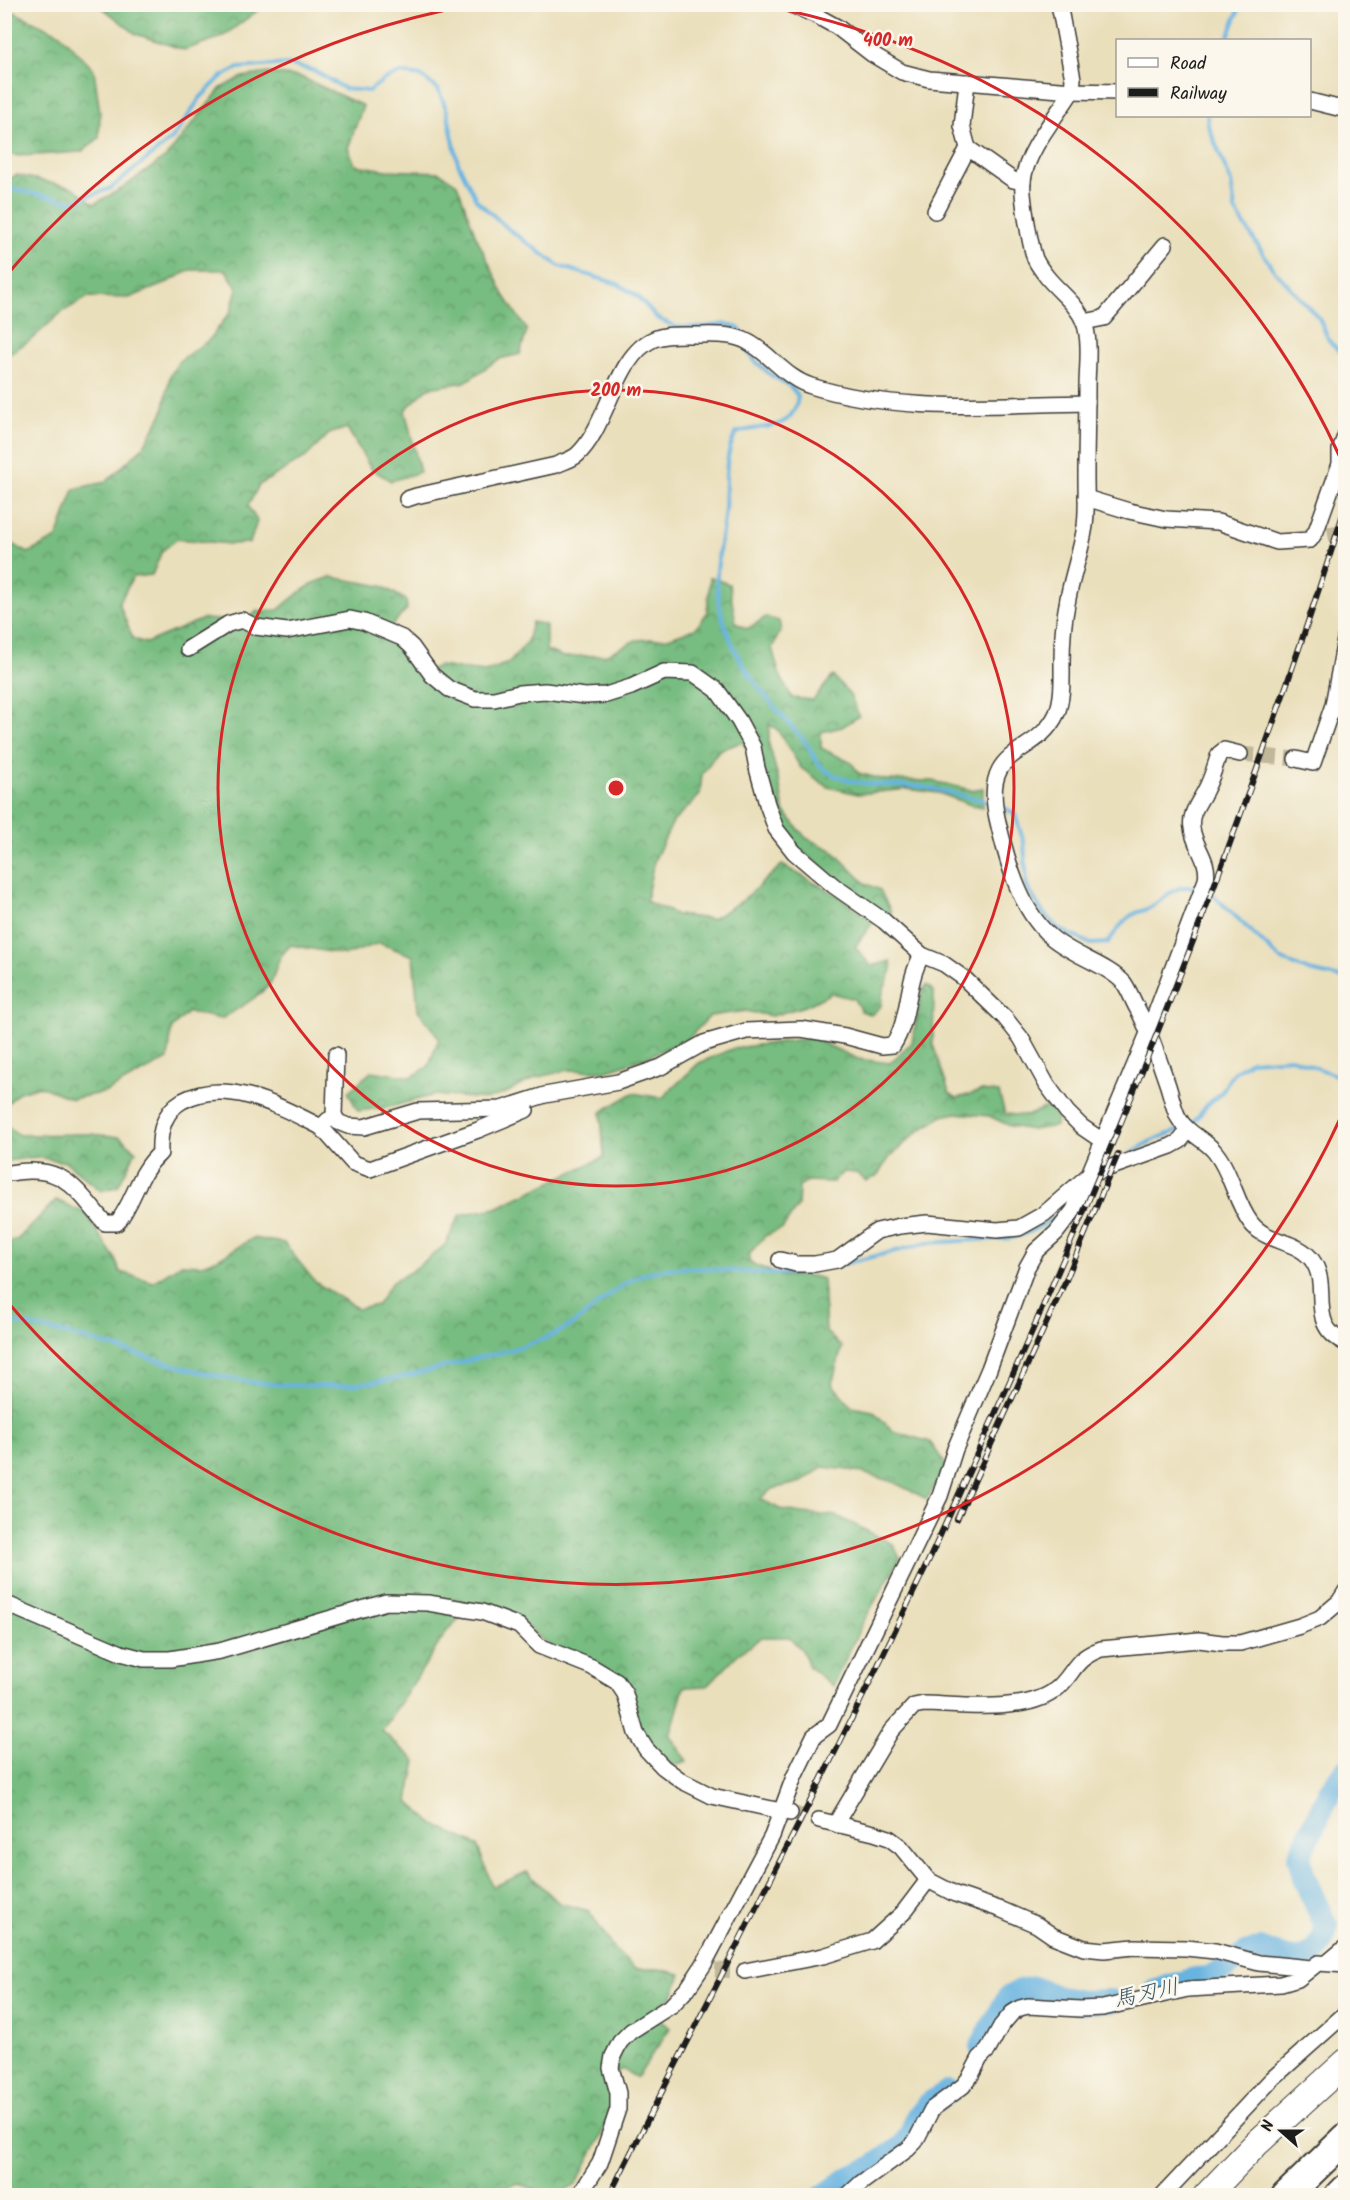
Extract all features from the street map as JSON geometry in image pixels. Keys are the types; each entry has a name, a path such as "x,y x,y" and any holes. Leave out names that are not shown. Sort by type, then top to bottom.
{"highway":[{"path":"1206,2196 1256,2144 1346,2062"},
{"path":"1286,2196 1346,2138"},
{"path":"1339,2196 1346,2189"}],"street":[{"path":"789,4 837,27 872,54 902,72 929,79 1072,91 1116,92"},
{"path":"1059,4 1073,79 1072,91 1028,160 1023,182 1035,259 1045,275 1072,303 1084,322 1087,341 1085,525 1067,602 1061,695 1057,713 1047,728 1015,751 1002,765 996,778 997,818 1013,875 1026,908 1051,938 1108,971 1124,983 1149,1031 1178,1116 1188,1131 1214,1149 1252,1226 1300,1250 1312,1260 1319,1273 1320,1312 1326,1327 1339,1341 1346,1343"},
{"path":"967,82 962,126 968,147 1013,180 1023,182"},
{"path":"1311,101 1346,111"},
{"path":"935,211 968,147"},
{"path":"1084,322 1104,318 1165,245"},
{"path":"407,499 556,465 576,456 589,439 624,371 640,348 654,339 675,336 717,335 742,339 785,372 809,386 866,399 947,405 1087,403"},
{"path":"1086,498 1166,519 1218,522 1277,542 1310,540 1322,533 1340,464 1340,450 1346,434"},
{"path":"188,649 228,624 242,620 256,627 287,632 350,620 364,622 402,638 412,647 432,675 449,689 475,699 494,699 519,693 544,691 585,696 606,695 664,672 693,673 717,690 739,721 753,747 767,804 776,829 794,852 834,886 884,921 922,955 944,964 965,979 1005,1018 1021,1038 1047,1085 1067,1112 1082,1127 1104,1142"},
{"path":"1296,759 1313,763 1339,707 1346,634"},
{"path":"579,2196 600,2163 618,2109 618,2092 611,2068 613,2056 620,2042 632,2031 672,2005 709,1967 785,1812 794,1777 814,1736 829,1725 940,1496 955,1449 989,1369 1027,1267 1035,1251 1056,1233 1074,1210 1149,1031 1206,880 1208,870 1191,828 1197,803 1206,790 1219,754 1224,750 1240,753"},
{"path":"336,1056 334,1115 338,1122 348,1126 364,1127 418,1111 501,1109 546,1095 618,1082 661,1067 704,1043 746,1031 801,1029 845,1036 882,1046 893,1045 902,1031 914,970 922,955"},
{"path":"4,1174 48,1171 66,1179 105,1223 117,1223 127,1210 147,1164 160,1153 159,1135 166,1117 176,1105 195,1094 218,1090 247,1095 294,1114 321,1127 353,1163 370,1169 478,1130 570,1091"},
{"path":"321,1127 334,1115"},
{"path":"780,1260 796,1264 815,1264 837,1260 877,1232 900,1226 927,1223 997,1230 1019,1228 1044,1214 1089,1175 1171,1146 1180,1141 1188,1131"},
{"path":"838,1825 839,1818 891,1731 914,1706 924,1704 1019,1705 1044,1698 1058,1688 1086,1654 1101,1649 1199,1640 1240,1643 1320,1618 1339,1602 1346,1591"},
{"path":"4,1603 121,1653 144,1659 170,1659 220,1651 386,1602 428,1603 482,1612 519,1626 539,1646 592,1667 617,1682 625,1694 636,1733 646,1749 663,1767 682,1781 712,1796 785,1812"},
{"path":"819,1820 889,1838 901,1847 928,1880 955,1894 1028,1921 1053,1936 1084,1948 1104,1950 1134,1947 1186,1948 1215,1951 1259,1963 1311,1968"},
{"path":"745,1971 823,1956 872,1941 903,1913 928,1880"},
{"path":"1327,1963 1346,1947"},
{"path":"847,2196 861,2182 908,2150 915,2142 932,2109 963,2086 980,2058 988,2050 1001,2026 1012,2013 1020,2008 1028,2006 1103,2008 1188,1989 1281,1984 1298,1979 1318,1963 1346,1965"},
{"path":"1162,2196 1272,2079 1346,2013"}],"green space":[{"path":"99,5 265,5 222,37 184,50 136,34"},
{"path":"5,8 59,33 94,70 100,113 99,138 81,152 20,156 5,154"},
{"path":"268,73 301,77 363,106 348,148 355,165 387,170 439,172 457,184 475,234 504,295 527,330 520,354 499,359 465,382 428,388 405,410 420,472 391,481 371,469 347,428 329,434 306,457 259,485 248,506 257,521 250,543 230,544 177,539 162,551 152,575 133,577 119,603 133,639 146,643 203,619 222,620 238,628 257,611 278,610 314,583 331,577 382,586 406,600 407,609 393,624 390,639 407,648 422,673 438,666 485,672 510,662 527,642 532,622 546,625 546,650 563,657 605,655 636,640 668,638 696,628 707,613 710,577 729,584 736,623 747,629 766,617 779,621 781,630 772,648 779,673 792,698 813,700 833,676 850,695 859,716 842,727 821,732 821,748 852,763 858,773 886,780 933,781 971,790 983,788 983,807 939,793 907,789 858,794 828,787 801,768 777,729 769,725 769,745 784,811 806,838 832,850 865,883 880,890 891,912 886,918 790,842 777,818 763,771 742,742 719,750 702,774 700,795 673,822 654,861 646,901 677,915 712,919 742,901 782,865 840,897 873,922 855,947 871,966 891,961 892,970 883,991 881,1006 871,1015 861,1011 854,999 831,993 808,1005 772,1016 745,1011 710,1016 689,1038 645,1058 605,1071 568,1070 535,1078 506,1093 487,1099 434,1095 390,1107 358,1111 348,1092 372,1071 412,1077 428,1067 439,1038 418,1010 413,956 379,943 346,955 291,945 280,959 268,986 241,1007 221,1019 188,1012 172,1028 168,1059 106,1092 72,1099 40,1086 19,1092 5,1106 5,543 11,543 28,553 57,538 74,489 106,482 144,446 163,412 170,376 179,361 210,339 231,311 237,288 226,270 190,270 164,284 129,298 88,297 62,312 32,339 5,357 5,180 17,175 74,188 94,204 121,189 167,156 221,88 242,77"},
{"path":"927,985 934,992 933,1044 949,1093 957,1098 982,1091 999,1093 1005,1114 1027,1116 1046,1107 1057,1113 1056,1126 1032,1130 1010,1126 989,1116 956,1113 943,1116 917,1132 890,1157 876,1177 866,1181 856,1173 843,1172 833,1182 807,1181 799,1186 798,1206 783,1228 765,1236 749,1254 749,1262 781,1276 812,1276 823,1279 826,1332 842,1347 832,1384 852,1407 873,1411 893,1431 930,1442 946,1465 927,1499 893,1482 856,1471 823,1467 802,1482 772,1489 760,1499 780,1509 837,1516 893,1544 900,1558 862,1624 833,1686 809,1667 802,1650 788,1637 762,1637 737,1655 707,1686 684,1687 670,1736 687,1761 671,1766 643,1738 623,1680 552,1648 515,1616 471,1606 447,1631 382,1731 416,1761 408,1801 432,1823 477,1845 493,1887 527,1872 559,1903 589,1911 613,1948 635,1969 659,1969 681,1974 673,1995 653,2013 670,2028 637,2078 622,2069 605,2079 612,2103 601,2137 575,2186 555,2196 518,2183 491,2196 441,2195 414,2191 400,2196 5,2196 5,1244 18,1239 56,1200 85,1213 115,1258 120,1272 153,1282 181,1264 202,1265 218,1259 253,1238 284,1243 315,1282 358,1309 377,1305 392,1282 412,1271 445,1245 460,1215 496,1208 604,1157 601,1112 633,1093 662,1098 699,1063 734,1048 812,1038 858,1059 890,1063 912,1042 922,990"},
{"path":"5,1124 19,1135 90,1134 120,1137 136,1151 118,1186 101,1191 66,1162 36,1157 7,1161 5,1164"}],"waterway":[{"path":"1227,39 1241,4"},
{"path":"4,187 72,202 111,188 173,138 200,98 221,77 238,68 288,64 315,71 345,89 369,91 385,79 400,73 421,76 438,89 447,111 458,163 477,201 511,231 559,266 618,284 637,296 657,318 676,327 699,328 725,324 738,328 744,334"},
{"path":"1207,117 1208,125 1231,182 1235,210 1273,269 1319,318 1329,341 1346,357"},
{"path":"745,345 754,360 772,376 789,385 798,396 795,408 783,422 736,433 729,452 717,577 719,601 732,645 756,684 806,743 818,763 827,771 854,782 925,787 990,802"},
{"path":"1000,805 1015,814 1024,843 1027,887 1043,913 1059,929 1091,944 1107,943 1129,917 1151,907 1172,891 1183,887 1197,888"},
{"path":"1205,891 1210,892 1280,959 1309,971 1346,979"},
{"path":"1188,1125 1195,1121 1207,1105 1221,1093 1233,1073 1250,1061 1291,1058 1346,1079"},
{"path":"1131,1153 1151,1141 1181,1129"},
{"path":"843,1264 928,1243 1011,1238 1050,1221 1059,1211"},
{"path":"4,1322 33,1326 172,1365 240,1380 265,1384 346,1385 420,1373 534,1342 557,1333 579,1320 631,1280 655,1271 694,1268 773,1274 812,1270"},
{"name":"馬刃川","path":"1156,1990 1195,1979 1209,1978 1246,1954 1260,1949 1287,1959 1301,1959 1315,1952 1323,1941 1326,1926 1304,1878 1299,1857 1330,1791 1346,1770"},
{"name":"馬刃川","path":"981,2047 1008,1998 1020,1991 1034,1988 1056,1997 1080,2002 1111,2001"},
{"name":"馬刃川","path":"824,2196 848,2179 874,2167 903,2146 911,2134 918,2115 927,2105 949,2091"}],"tunnel":[{"path":"1328,534 1346,531"},
{"path":"1240,754 1296,759"},
{"path":"790,1813 819,1820"},
{"path":"715,1970 745,1971"}],"railway":[{"path":"609,2196 888,1645 944,1528 1045,1303 1184,965 1269,736 1346,505"},
{"path":"957,1519 1066,1280 1118,1154"}]}
